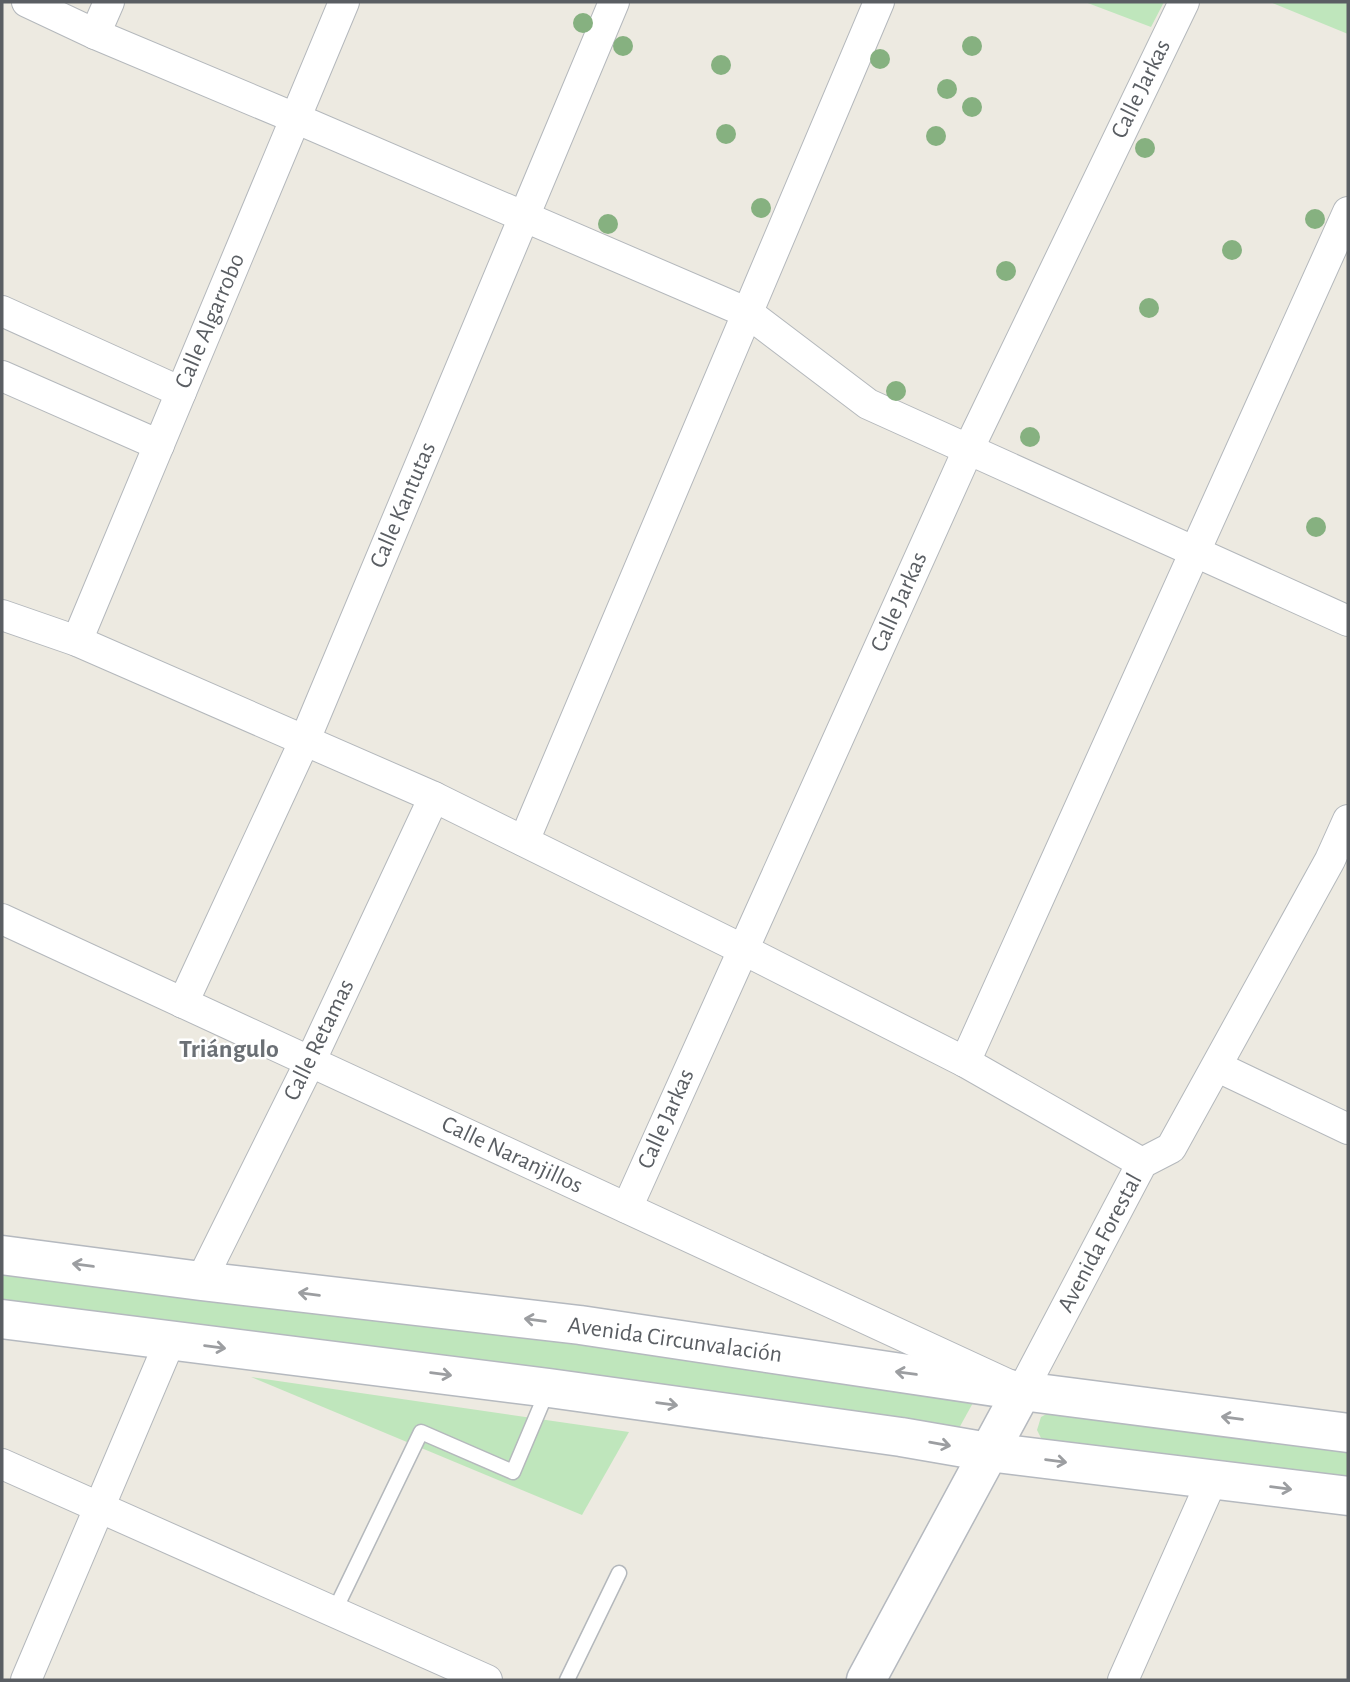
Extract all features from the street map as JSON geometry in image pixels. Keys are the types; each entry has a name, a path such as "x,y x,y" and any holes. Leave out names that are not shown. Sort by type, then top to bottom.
{"main road":[{"name":"Avenida Circunvalación","path":"2,1255 580,1325 1022,1391 1348,1433"},
{"path":"2,1319 549,1388 901,1437 988,1452 1348,1496"},
{"name":"Avenida Forestal","path":"866,1680 1022,1391"}],"street":[{"path":"27,2 95,34 748,313 868,404 1348,621"},
{"path":"95,34 109,2"},
{"name":"Calle Algarrobo","path":"77,641 344,2"},
{"name":"Calle Kantutas","path":"183,1003 304,742 614,2"},
{"path":"524,841 879,2"},
{"name":"Calle Jarkas","path":"627,1208 968,450 1184,2"},
{"path":"965,1062 1348,212"},
{"path":"2,311 181,392"},
{"path":"2,376 159,446"},
{"path":"2,615 77,641 434,797 965,1062 1142,1163"},
{"name":"Calle Retamas","path":"201,1281 310,1062 434,797"},
{"name":"Avenida Forestal","path":"1022,1391 1142,1163 1171,1148 1339,865 1348,820"},
{"name":"Calle Naranjillos","path":"2,919 1022,1391"},
{"path":"1218,1067 1348,1129"},
{"path":"26,1680 170,1341"},
{"path":"2,1464 487,1680"},
{"path":"1123,1680 1212,1480"}],"lane":[{"path":"334,1612 421,1432 513,1472 549,1388"},
{"path":"567,1680 619,1573"}],"green space":[{"path":"1085,2 1164,2 1151,27"},
{"path":"1270,2 1348,2 1348,34"},
{"path":"2,1271 587,1343 974,1401 958,1430 2,1303"},
{"path":"251,1377 629,1432 582,1515"},
{"path":"1052,1411 1348,1449 1348,1484 1044,1444 1037,1430 1041,1417"}],"district":[{"name":"Triángulo","path":"229,1049"}]}
